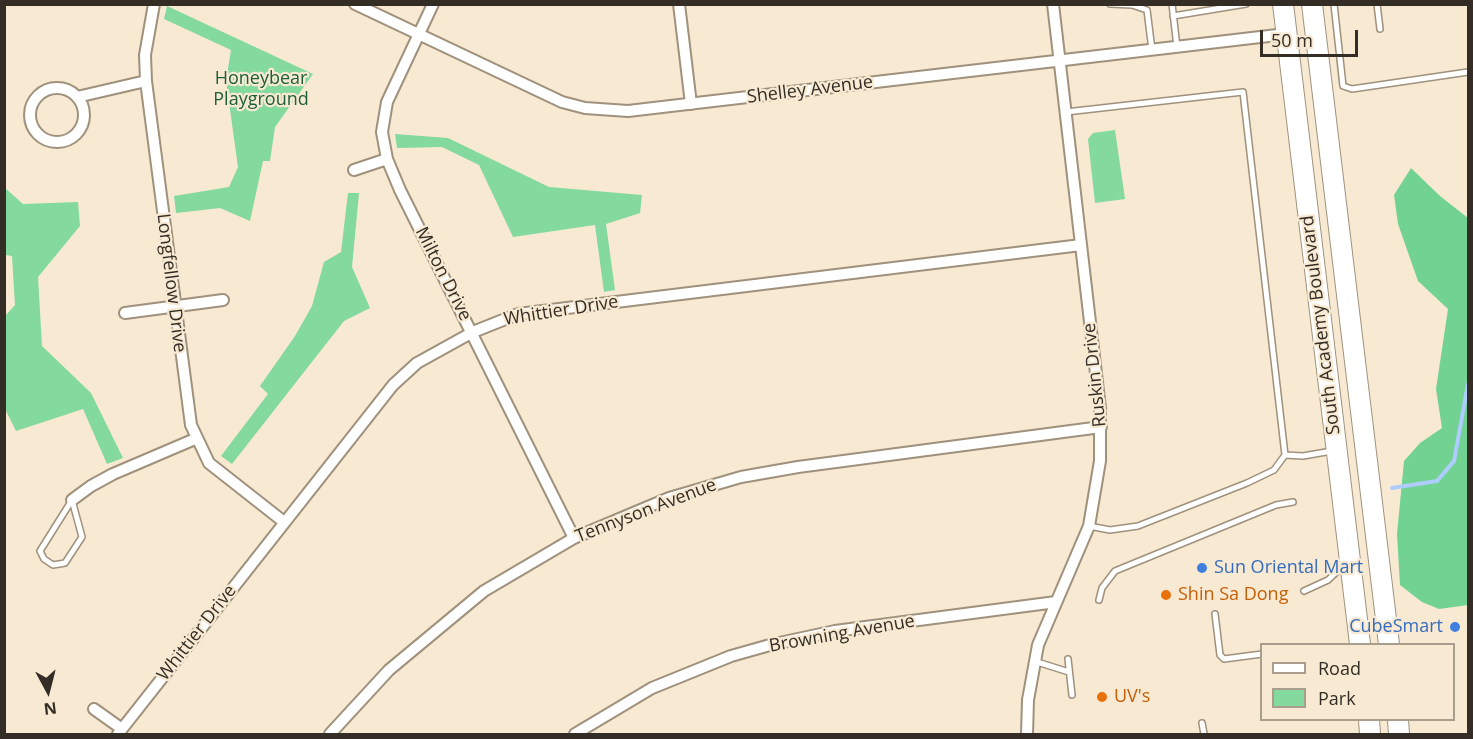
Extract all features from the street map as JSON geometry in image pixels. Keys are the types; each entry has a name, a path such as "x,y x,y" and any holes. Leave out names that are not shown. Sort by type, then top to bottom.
{"highway":[{"name":"South Academy Boulevard","path":"1283,4 1360,643"},
{"name":"South Academy Boulevard","path":"1312,4 1389,643"}],"street":[{"name":"Longfellow Drive","path":"154,4 145,55 146,81 187,410 195,439 208,463 284,522"},
{"name":"Shelley Avenue","path":"354,4 562,102 585,108 628,111 1286,34"},
{"name":"Milton Drive","path":"433,4 387,102 382,132 387,159 396,183 473,332 574,538"},
{"path":"679,4 691,104"},
{"name":"Ruskin Drive","path":"1027,735 1028,700 1038,645 1089,526 1100,461 1101,427 1053,4"},
{"path":"77,97 81,104 83,121 74,136 56,142 39,135 30,120 30,111 38,96 54,89 70,92 77,97 146,81"},
{"path":"354,170 387,159"},
{"name":"Whittier Drive","path":"120,732 404,373 417,363 473,332 497,320 539,311 1081,244"},
{"path":"125,313 224,300"},
{"name":"Tennyson Avenue","path":"330,735 389,670 484,591 574,538 669,498 741,477 873,456 1101,427"},
{"path":"72,500 113,474 195,439"},
{"name":"Browning Avenue","path":"575,735 651,688 731,656 770,645 835,631 1056,602"},
{"path":"94,709 120,732"}],"lane":[{"path":"1110,4 1132,5 1147,10"},
{"path":"1152,4 1147,10 1152,50"},
{"path":"1172,4 1177,47"},
{"path":"1173,16 1246,4"},
{"path":"1334,4 1344,86 1352,89 1468,72"},
{"path":"1377,4 1380,29"},
{"path":"1065,112 1243,92 1285,455 1274,470 1138,526 1110,530 1089,526"},
{"path":"1285,455 1303,456 1336,450"},
{"path":"72,500 82,537 65,563 53,565 44,559 40,551 72,500"},
{"path":"1099,600 1102,588 1115,571 1276,505 1293,502"},
{"path":"1304,591 1328,580 1349,560"},
{"path":"1215,614 1220,655 1224,659 1260,654"},
{"path":"1068,659 1071,695"},
{"path":"1034,661 1069,672"},
{"path":"1202,723 1204,735"}],"green space":[{"name":"Honeybear Playground","path":"167,6 313,74 275,127 270,161 263,161 250,221 220,208 176,213 174,196 229,187 238,167 226,81 231,50 164,19"},
{"path":"1115,130 1125,199 1095,203 1088,139 1093,133"},
{"path":"395,134 448,138 549,187 642,195 640,213 606,224 615,290 604,292 595,225 513,237 479,165 442,147 397,148"},
{"path":"1411,168 1440,196 1468,218 1468,605 1439,609 1422,602 1400,585 1397,534 1404,461 1420,443 1442,428 1436,389 1448,309 1418,281 1398,224 1394,195"},
{"path":"4,187 23,204 78,202 80,226 38,277 42,346 91,393 123,458 107,464 83,409 16,431 5,409 5,316 15,305 12,256 6,255"},
{"path":"348,193 359,193 352,267 370,308 344,321 232,464 221,456 268,394 260,386 295,336 312,306 324,262 341,252"}],"waterway":[{"path":"1392,488 1437,481 1454,461 1468,384"}],"place":[{"name":"Sun Oriental Mart","path":"1202,568"},
{"name":"Shin Sa Dong","path":"1166,595"},
{"name":"CubeSmart","path":"1455,627"},
{"name":"UV's","path":"1102,697"}]}
